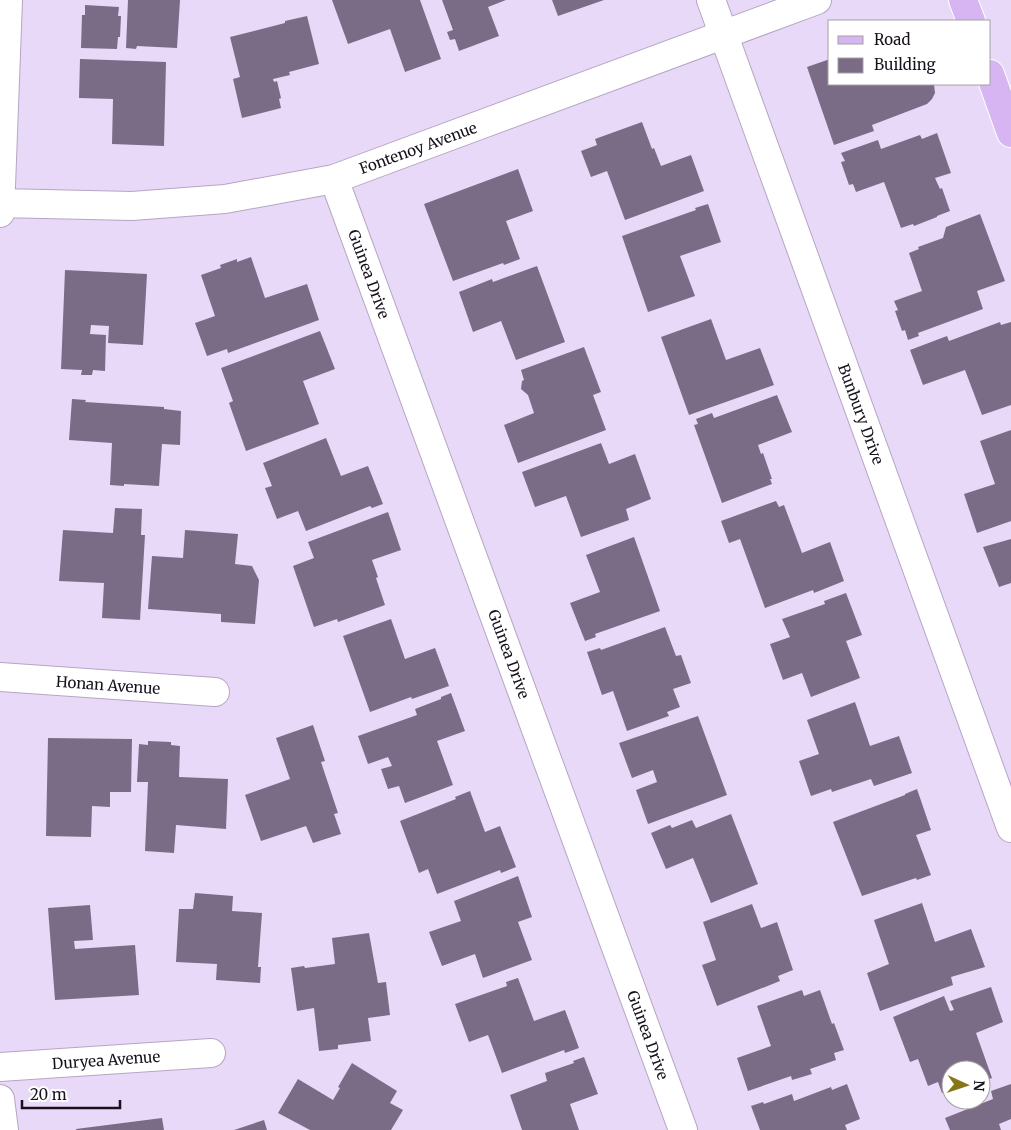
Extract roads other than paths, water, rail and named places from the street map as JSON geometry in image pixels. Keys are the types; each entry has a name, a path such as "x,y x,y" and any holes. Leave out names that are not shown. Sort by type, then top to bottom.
{"main road":[{"path":"963,0 971,20"},
{"path":"991,77 1011,134"}],"street":[{"path":"0,213 8,0"},
{"name":"Bunbury Drive","path":"711,0 1011,828"},
{"name":"Fontenoy Avenue","path":"0,203 132,206 225,199 334,178 817,0"},
{"name":"Guinea Drive","path":"334,178 683,1130"},
{"name":"Honan Avenue","path":"0,677 215,692"},
{"name":"Duryea Avenue","path":"0,1067 211,1053"},
{"path":"0,1099 4,1130"}]}
